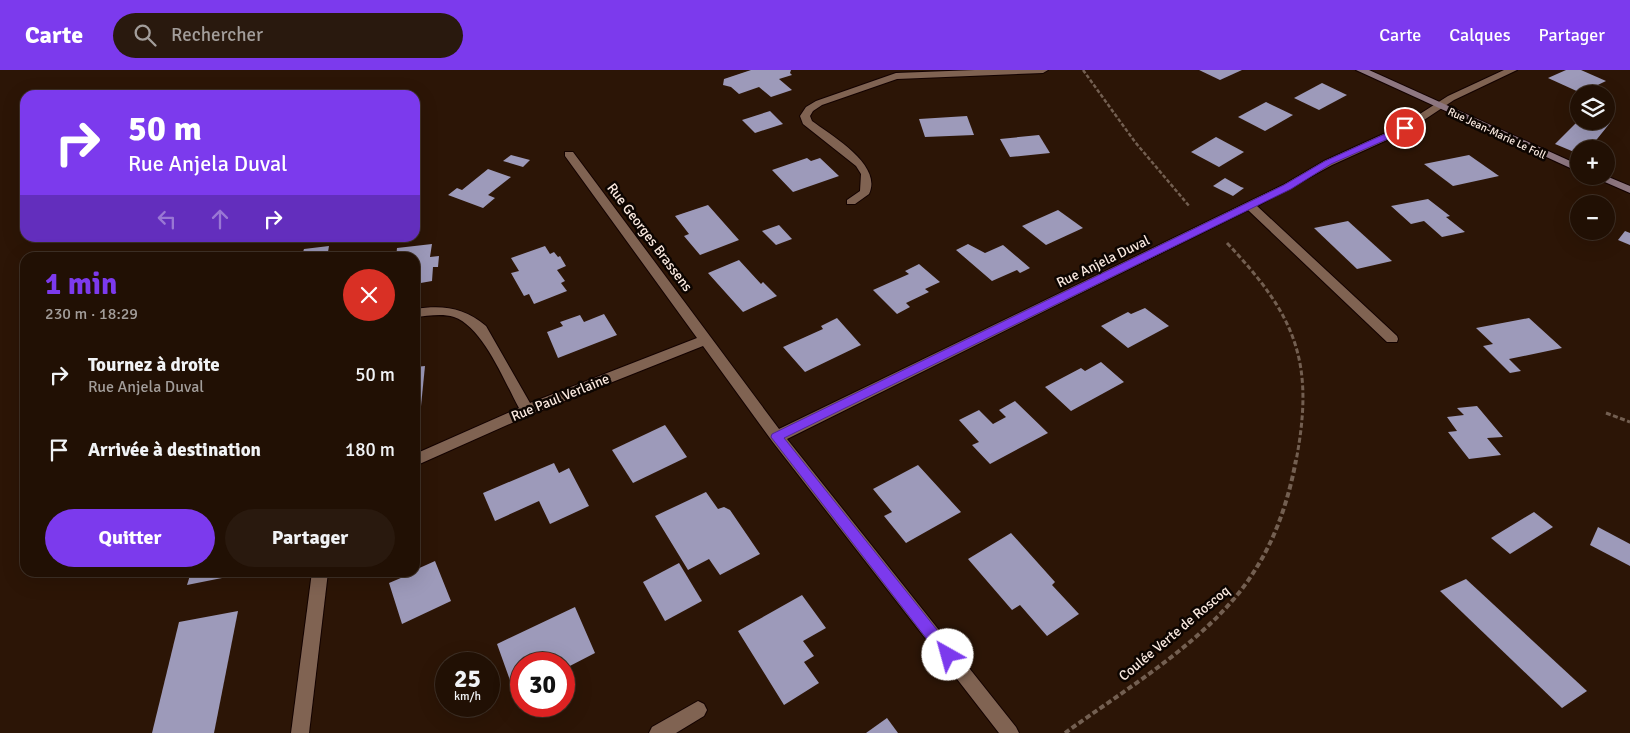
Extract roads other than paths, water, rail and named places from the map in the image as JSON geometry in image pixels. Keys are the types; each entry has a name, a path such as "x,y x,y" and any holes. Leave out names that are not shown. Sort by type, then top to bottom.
{"main road":[{"name":"Rue Jean-Marie Le Foll","path":"1361,70 1570,166"},
{"path":"1615,184 1630,190"}],"street":[{"path":"851,202 865,192 866,174 860,164 808,122 805,116 809,108 908,73 1043,70"},
{"path":"1438,106 1512,70"},
{"name":"Rue Anjela Duval","path":"776,437 1250,206 1287,187 1328,162 1405,128 1438,106"},
{"name":"Rue Georges Brassens","path":"569,154 707,339 776,437 1010,733"},
{"path":"1250,206 1392,339"},
{"path":"420,312 439,310 457,312 471,319 481,329 527,410"},
{"name":"Rue Paul Verlaine","path":"420,458 527,410 707,339"},
{"path":"300,733 319,577"},
{"path":"658,733 698,710"}]}
